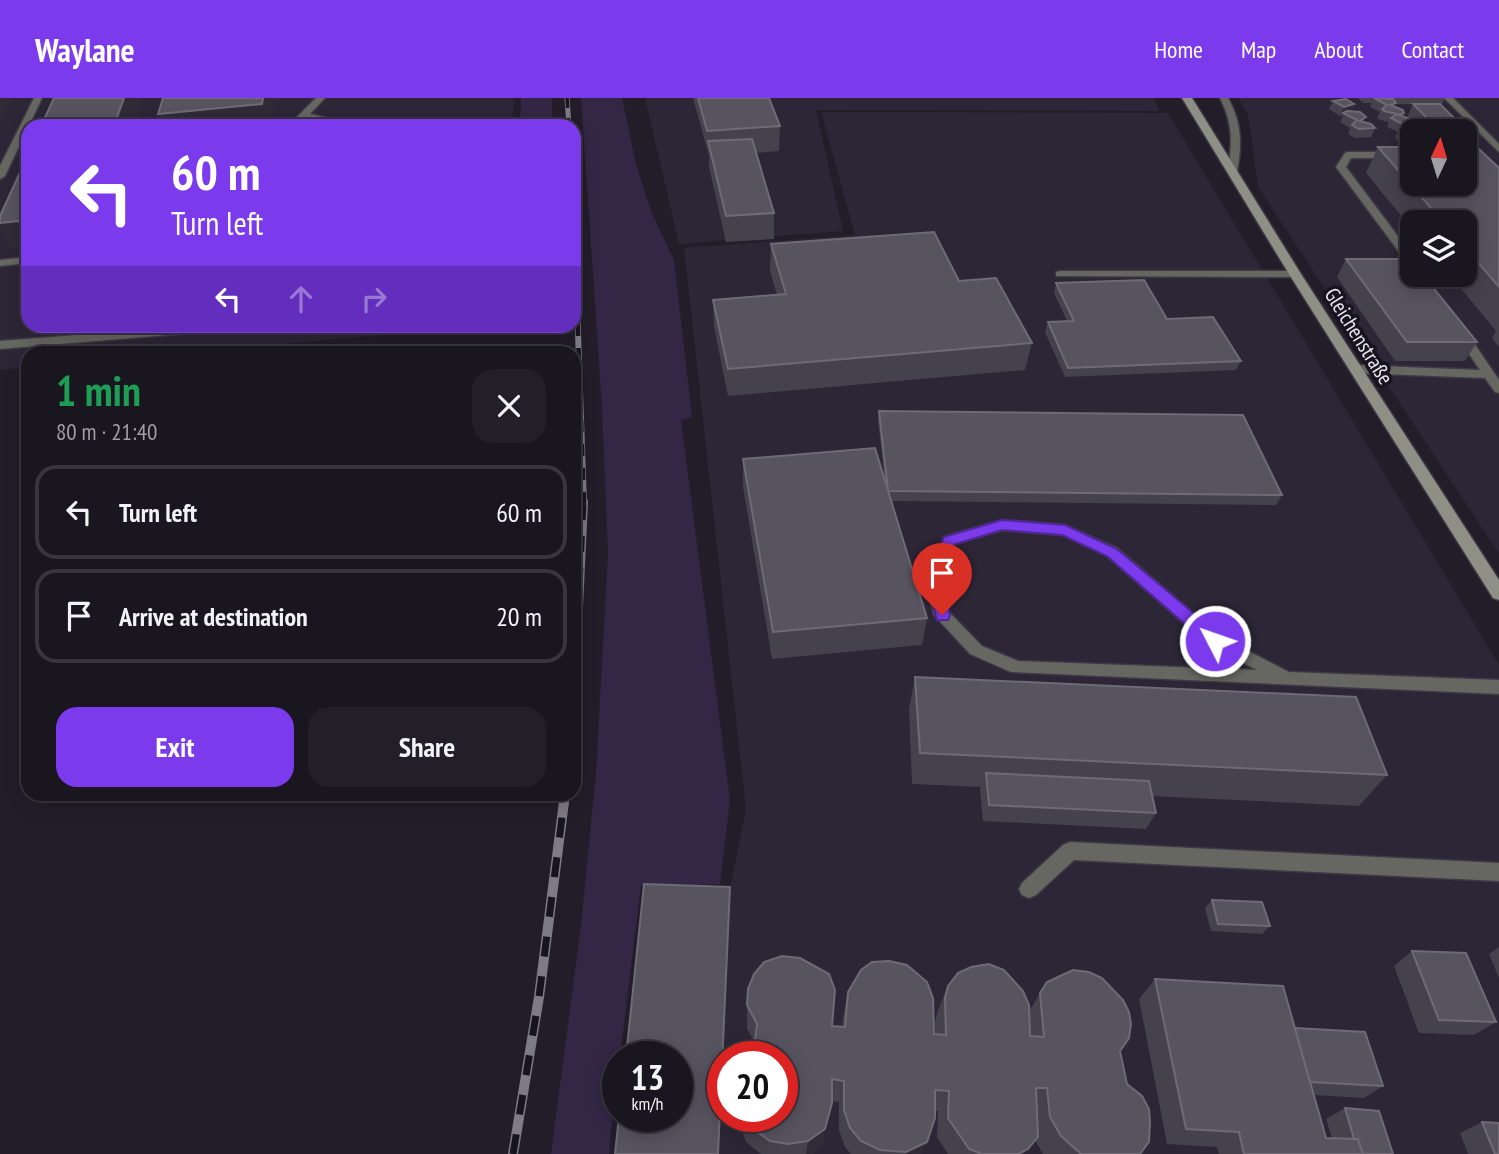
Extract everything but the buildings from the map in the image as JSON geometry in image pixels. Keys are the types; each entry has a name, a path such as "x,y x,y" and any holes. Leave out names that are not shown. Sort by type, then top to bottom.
{"street":[{"name":"Gleichenstraße","path":"1187,98 1295,274 1499,594"}],"lane":[{"path":"28,119 38,98"},
{"path":"301,119 321,98"},
{"path":"1224,98 1233,113 1238,143 1232,172"},
{"path":"1448,98 1499,151 1488,154"},
{"path":"304,116 320,119"},
{"path":"0,176 21,133"},
{"path":"1400,155 1348,155 1341,167 1400,246"},
{"path":"0,263 21,261"},
{"path":"1060,274 1295,274"},
{"path":"1451,319 1499,389"},
{"path":"0,345 144,333"},
{"path":"1355,369 1489,374"},
{"path":"1286,678 1215,641 1112,552 1065,530 1002,525 949,541 933,580 942,615 976,650 1017,667 1499,687"},
{"path":"1029,889 1070,851 1499,872"}],"shaded area":[{"path":"0,98 514,98 512,119 21,119 21,333 407,333 259,346 21,346 21,368 0,370"},
{"path":"521,98 552,98 552,119 520,119"},
{"path":"581,98 622,98 636,164 651,211 674,260 692,417 681,420 730,800 720,884 641,886 622,1041 602,1041 602,1132 611,1132 609,1154 551,1154 581,925 596,773 608,554 602,407"},
{"path":"645,98 1154,98 1159,111 816,110 843,231 679,244"},
{"path":"1238,98 1499,98 1499,554 1258,187 1248,114"},
{"path":"821,112 1168,113 1499,665 1499,1154 615,1154 617,1132 693,1132 693,1041 627,1041 643,891 730,888 746,809 684,248 855,235"}],"railway":[{"path":"567,98 568,119"},
{"path":"578,333 578,346"},
{"path":"581,419 584,503"},
{"path":"581,565 584,503"},
{"path":"513,1154 539,997 564,801"}],"route":[{"path":"942,615 933,580 949,541 1002,525 1065,530 1112,552 1215,641"}]}
